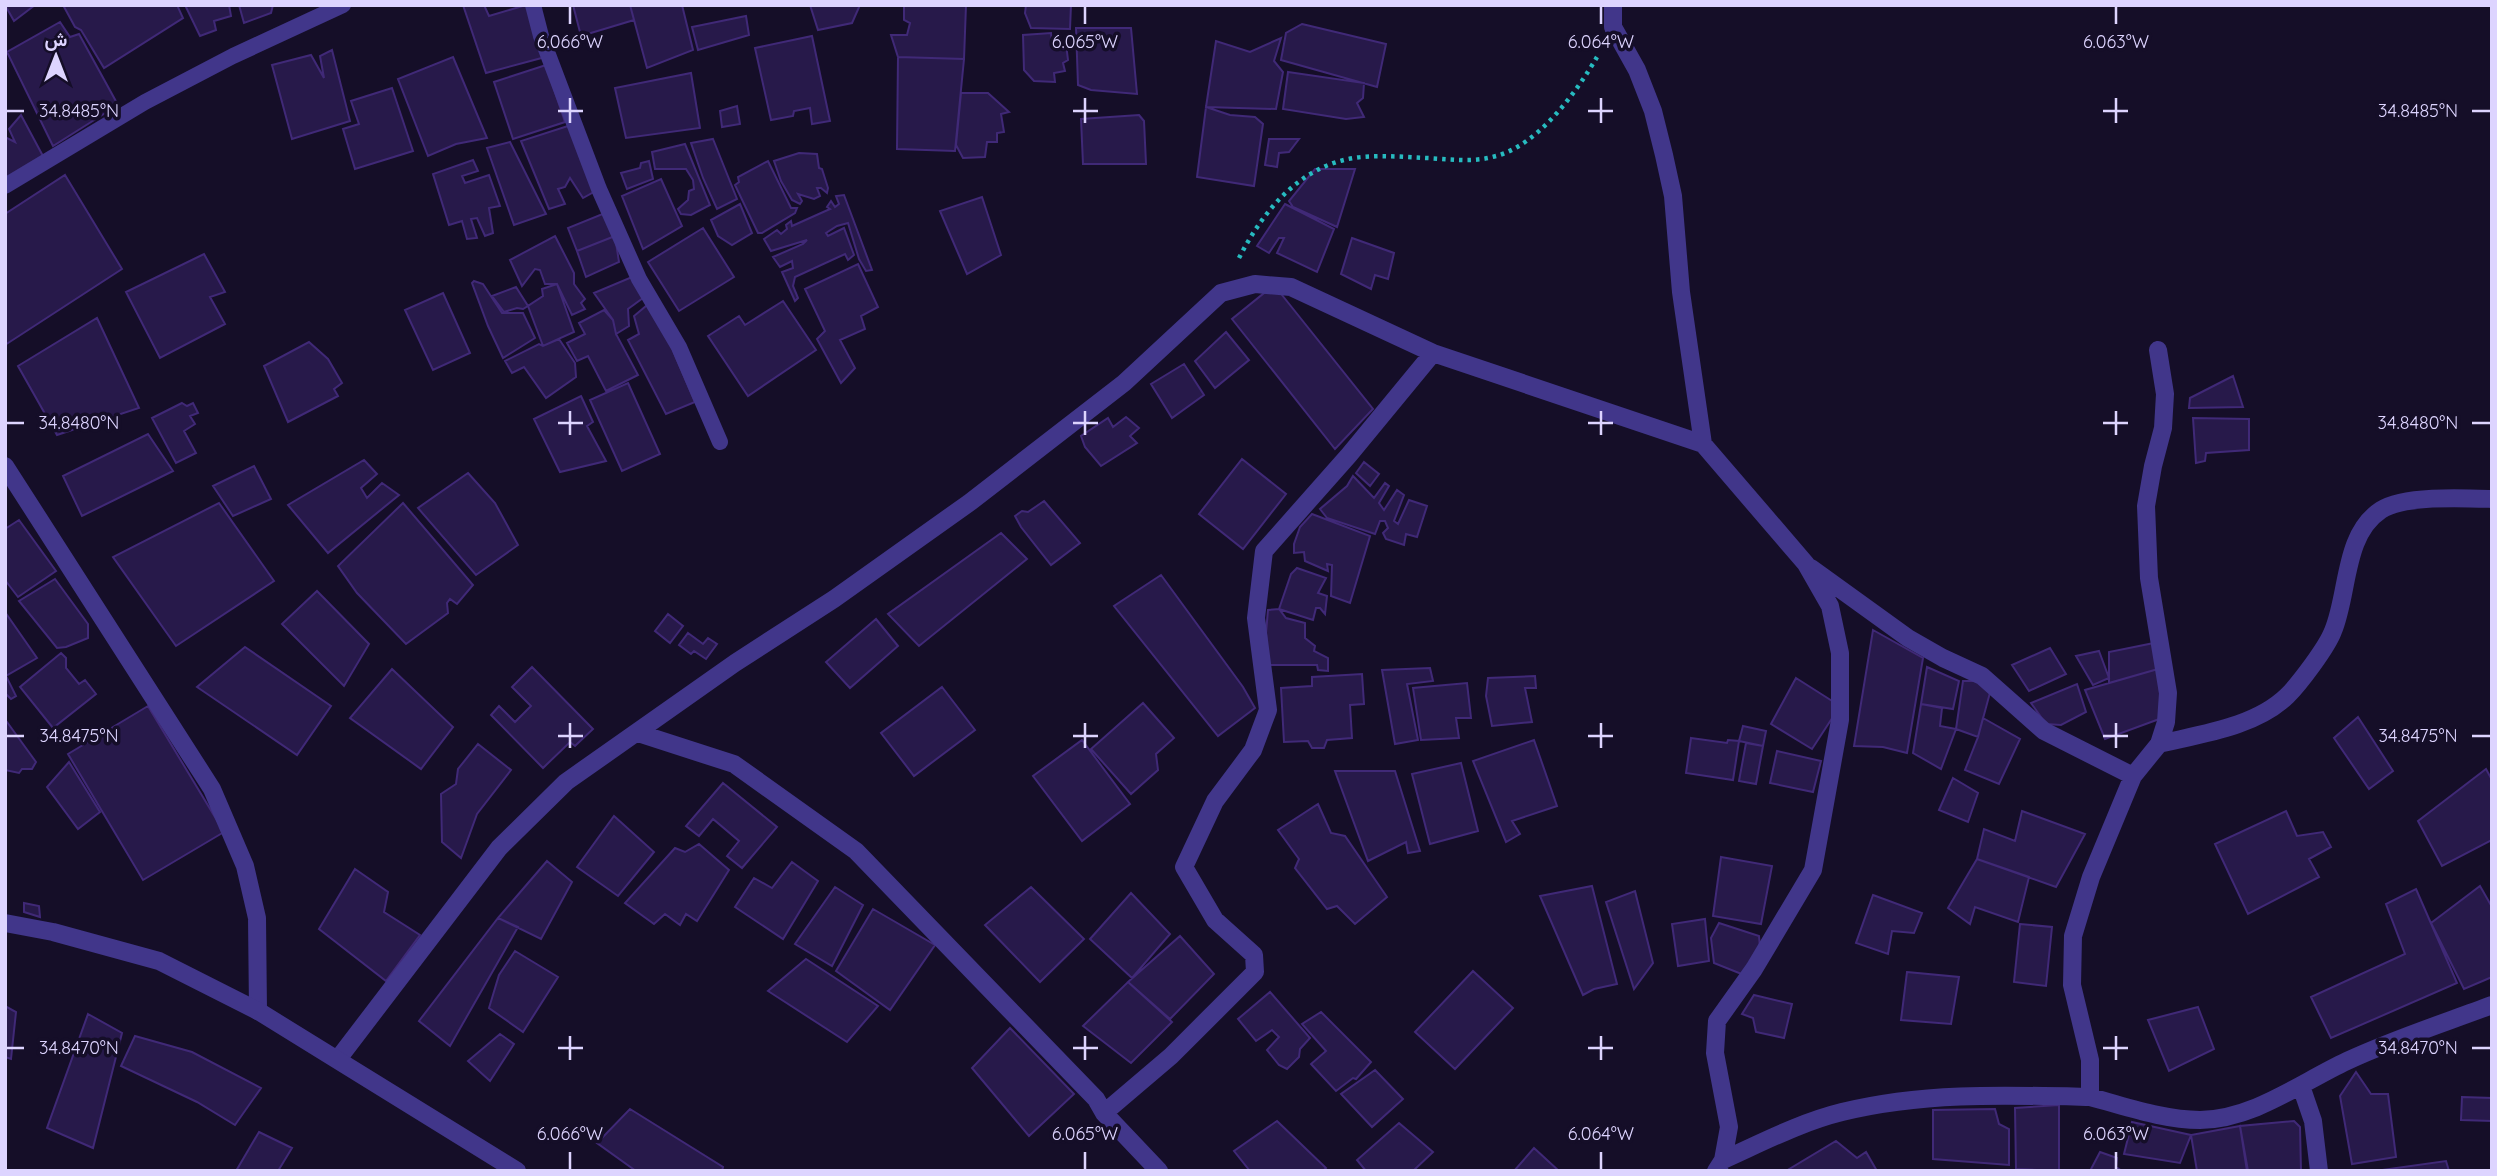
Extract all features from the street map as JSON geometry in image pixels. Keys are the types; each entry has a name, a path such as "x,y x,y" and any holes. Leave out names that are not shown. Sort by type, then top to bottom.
{"street":[{"path":"1613,5 1614,27 1637,70 1653,111 1673,196 1681,292 1703,444"},
{"path":"338,1059 499,848 566,782 969,503 1124,383 1222,293 1255,285 1291,287 1433,353 1703,444 1806,564 1830,606 1840,653 1840,720 1813,870 1754,969 1717,1021 1716,1053 1729,1127 1720,1165"},
{"path":"2091,1097 2090,1060 2072,985 2073,936 2091,877 2133,776 2159,744 2166,722 2168,692 2149,578 2146,506 2163,428 2165,394 2158,350"},
{"path":"1104,1113 1171,1056 1255,972 1254,955 1215,920 1184,867 1215,801 1253,750 1268,710 1256,618 1264,551 1349,455 1433,353"},
{"path":"5,466 212,789 245,866 257,918 258,1011"},
{"path":"2159,744 2229,727 2263,713 2287,696 2333,632 2354,546 2364,528 2382,509 2407,502 2458,498 2492,499"},
{"path":"1806,564 1908,638 1982,676 2044,731 2133,776"},
{"path":"638,733 734,764 856,851 1096,1099 1104,1113 1160,1171"},
{"path":"5,923 53,932 159,961 258,1011 517,1171"},
{"path":"1720,1165 1839,1112 1906,1099 1997,1094 2091,1097 2149,1112 2198,1120 2222,1118 2254,1109 2348,1060 2492,1005"},
{"path":"2301,1086 2312,1121 2319,1171"}],"lane":[{"path":"5,187 145,102 233,56 343,5"},
{"path":"533,5 541,36 599,189 639,279 679,347 720,442"}],"path":[{"path":"1222,293 1253,231 1273,205 1315,169 1362,157 1466,161 1497,156 1518,147 1558,113 1591,67 1614,27"}],"building":[{"path":"5,5 35,5 14,21"},
{"path":"63,5 177,5 183,18 104,68"},
{"path":"185,5 229,5 231,16 214,21 216,30 200,36"},
{"path":"239,5 273,5 271,13 244,23"},
{"path":"463,5 484,5 489,16 526,5 549,56 486,73"},
{"path":"573,5 630,5 634,20 581,36"},
{"path":"630,5 682,5 693,50 647,68"},
{"path":"810,5 860,5 852,23 818,30"},
{"path":"904,5 966,5 964,59 898,57 891,35 907,35 910,23 904,20"},
{"path":"1026,5 1071,5 1070,29 1031,28 1025,13"},
{"path":"746,16 749,35 698,50 692,27"},
{"path":"60,22 70,37 79,34 118,105 53,146 7,52"},
{"path":"1302,24 1386,44 1377,87 1281,60 1286,33"},
{"path":"1076,28 1131,28 1137,94 1091,90 1078,85"},
{"path":"1051,33 1052,43 1066,44 1068,60 1063,63 1065,71 1054,73 1055,82 1034,81 1024,70 1023,35"},
{"path":"812,36 830,121 812,124 810,108 794,111 793,116 771,120 755,48"},
{"path":"1281,38 1274,61 1283,72 1276,109 1206,107 1216,41 1250,52"},
{"path":"332,50 350,121 292,139 272,65 311,55 324,78 320,56"},
{"path":"453,57 487,138 456,144 428,156 398,79"},
{"path":"898,57 964,59 955,151 897,149"},
{"path":"546,65 565,122 513,139 494,82"},
{"path":"1288,72 1364,83 1363,98 1357,103 1364,117 1346,119 1283,109"},
{"path":"691,73 700,128 626,138 615,88"},
{"path":"392,88 413,151 355,169 343,129 359,124 351,101"},
{"path":"961,93 988,93 1009,112 1001,114 1004,132 997,133 997,142 987,142 985,157 963,158 956,145"},
{"path":"737,106 740,124 722,127 720,111"},
{"path":"1206,107 1230,115 1255,117 1263,124 1254,186 1197,177"},
{"path":"21,115 44,158 5,182 5,137 15,142 9,129"},
{"path":"1139,115 1144,121 1146,164 1083,164 1081,119"},
{"path":"571,125 599,189 583,198 570,178 565,187 558,189 565,204 549,209 521,141"},
{"path":"713,139 737,199 717,209 691,143"},
{"path":"1269,139 1299,139 1289,152 1279,153 1277,167 1265,165"},
{"path":"510,142 546,214 514,225 487,148"},
{"path":"685,144 710,205 691,215 681,214 678,209 688,200 689,191 694,189 693,180 686,169 655,169 652,152"},
{"path":"799,153 817,154 819,168 822,169 828,188 827,193 817,188 820,196 814,199 798,194 802,201 800,204 792,200 774,161"},
{"path":"473,160 478,171 462,176 465,183 489,175 500,206 489,208 493,233 485,236 477,218 471,219 477,238 467,239 462,221 449,225 433,174"},
{"path":"649,161 653,179 627,189 621,173 640,168 641,163"},
{"path":"768,161 791,208 797,208 795,213 758,233 735,185 739,182 738,177"},
{"path":"1315,169 1355,169 1337,227 1293,207 1289,201"},
{"path":"65,175 122,269 5,345 5,214"},
{"path":"661,179 682,226 643,249 622,196"},
{"path":"844,195 872,270 866,271 859,259 848,223 837,226 826,233 828,236 844,228 854,255 848,260 845,254 795,277 793,286 798,298 795,301 782,272 793,268 792,261 780,267 773,257 807,240 771,251 764,239 777,230 781,234 791,221 792,226 830,209 827,207 831,201 835,207 839,204 836,196"},
{"path":"982,197 1001,255 967,274 940,211"},
{"path":"740,204 752,233 732,245 718,236 711,220"},
{"path":"1285,204 1334,229 1317,272 1277,253 1284,238 1279,238 1269,253 1257,246"},
{"path":"605,213 615,236 577,251 568,228"},
{"path":"703,228 734,277 679,311 648,262"},
{"path":"555,236 574,273 574,284 585,299 581,303 585,309 572,315 557,284 545,284 540,270 535,269 522,286 510,260"},
{"path":"615,236 619,262 586,277 577,251"},
{"path":"1352,238 1394,253 1388,279 1375,275 1371,289 1341,274"},
{"path":"204,254 225,292 210,297 225,324 160,358 126,292"},
{"path":"858,264 878,307 861,316 865,329 840,340 855,368 841,383 817,339 825,331 805,289"},
{"path":"632,277 643,298 628,309 629,326 616,334 613,320 594,293"},
{"path":"474,281 483,284 502,313 523,313 535,338 503,358 488,326 472,283"},
{"path":"557,284 574,332 543,346 528,306 543,296 542,289"},
{"path":"1274,285 1373,409 1335,449 1232,319"},
{"path":"516,287 528,306 504,312 492,296"},
{"path":"443,293 470,353 433,370 405,310"},
{"path":"652,301 695,402 666,414 628,340 639,334 634,316"},
{"path":"783,301 816,350 748,396 708,336 739,316 745,325"},
{"path":"604,310 613,320 616,334 638,375 606,391 588,356 577,361 567,343 585,334 579,323"},
{"path":"97,318 139,408 57,435 18,366"},
{"path":"1226,332 1249,360 1215,388 1195,361"},
{"path":"559,339 575,363 576,377 546,398 524,367 512,373 505,361 539,344 543,346"},
{"path":"309,342 328,359 342,383 334,389 338,396 288,422 264,366"},
{"path":"1184,364 1204,395 1172,418 1151,384"},
{"path":"2233,376 2243,407 2189,408 2190,398"},
{"path":"628,383 660,454 622,471 590,400"},
{"path":"581,396 593,422 587,426 606,461 560,472 534,419"},
{"path":"182,403 187,406 193,403 198,413 190,416 195,424 184,431 196,453 176,463 152,418"},
{"path":"1126,417 1139,428 1130,436 1137,443 1101,466 1085,447 1081,436 1108,418 1113,427"},
{"path":"2193,418 2249,419 2249,450 2206,453 2205,461 2196,463"},
{"path":"148,434 173,471 82,516 63,476"},
{"path":"1242,459 1286,494 1243,549 1199,514"},
{"path":"364,460 377,474 361,488 367,498 382,483 399,495 328,553 288,505"},
{"path":"1364,462 1379,474 1370,486 1356,473"},
{"path":"254,466 271,499 233,516 213,486"},
{"path":"468,473 495,503 518,545 476,575 418,508"},
{"path":"1353,476 1374,498 1385,483 1389,486 1379,503 1384,510 1397,490 1404,495 1394,521 1398,524 1409,500 1427,506 1417,537 1406,534 1404,545 1386,539 1383,533 1388,528 1385,521 1380,521 1375,534 1327,518 1320,509 1347,486"},
{"path":"1044,501 1080,543 1051,565 1015,516 1022,511 1028,512"},
{"path":"219,503 274,581 176,646 113,557"},
{"path":"403,503 473,585 457,604 450,599 447,603 448,613 406,644 357,593 338,566"},
{"path":"1312,514 1370,536 1350,603 1331,596 1332,565 1327,564 1328,571 1305,561 1304,552 1294,553 1300,527"},
{"path":"19,520 56,571 18,597 5,580 5,529"},
{"path":"1001,533 1027,559 919,646 888,614"},
{"path":"1297,568 1326,578 1318,593 1327,596 1325,614 1320,608 1316,608 1313,620 1279,609 1291,574"},
{"path":"1161,575 1243,687 1255,708 1218,736 1114,606"},
{"path":"55,579 88,624 88,638 57,648 19,601"},
{"path":"317,591 369,644 344,686 282,624"},
{"path":"1279,609 1286,618 1305,623 1305,638 1315,646 1314,651 1328,658 1328,671 1318,670 1317,665 1268,665 1268,610"},
{"path":"5,612 37,658 6,676 16,696 11,699 5,693"},
{"path":"668,614 683,626 670,643 655,631"},
{"path":"876,619 898,646 850,688 826,662"},
{"path":"1873,630 1923,658 1907,753 1883,747 1854,746"},
{"path":"688,633 703,644 708,638 717,644 706,659 694,651 691,654 679,645"},
{"path":"2154,643 2158,669 2109,683 2109,652"},
{"path":"245,647 331,706 297,755 197,687"},
{"path":"2050,648 2066,674 2029,691 2012,665"},
{"path":"2099,651 2109,678 2093,685 2076,656"},
{"path":"61,653 66,658 66,668 79,684 85,680 96,694 53,728 20,687"},
{"path":"532,667 593,729 575,746 570,742 543,768 491,715 499,706 515,722 531,706 512,687"},
{"path":"1927,667 1959,681 1953,709 1921,704"},
{"path":"1430,668 1433,681 1407,684 1418,740 1395,744 1382,670"},
{"path":"392,669 453,727 421,769 350,718"},
{"path":"2158,669 2162,718 2105,739 2085,690"},
{"path":"1362,674 1364,704 1350,705 1352,738 1327,740 1324,748 1312,748 1308,741 1284,742 1281,688 1312,686 1312,677"},
{"path":"1535,676 1536,688 1525,688 1532,722 1492,726 1486,696 1488,678"},
{"path":"1796,678 1840,706 1812,749 1771,724"},
{"path":"1963,681 1980,681 1991,689 1978,737 1956,729"},
{"path":"1467,683 1471,718 1456,718 1459,738 1421,740 1413,688"},
{"path":"2077,684 2086,712 2061,725 2046,724 2031,703"},
{"path":"942,687 975,730 914,776 881,733"},
{"path":"1143,703 1174,738 1156,754 1158,770 1131,794 1091,749"},
{"path":"1921,704 1942,708 1940,726 1956,729 1941,769 1913,753"},
{"path":"148,706 224,832 143,880 68,754"},
{"path":"2358,717 2393,771 2369,789 2334,738"},
{"path":"1983,718 2020,739 1999,784 1965,770"},
{"path":"7,722 36,762 32,769 22,769 19,773 5,770"},
{"path":"1743,726 1766,731 1763,746 1739,741"},
{"path":"1691,738 1727,743 1728,740 1739,741 1733,780 1686,773"},
{"path":"1082,740 1130,804 1082,841 1033,776"},
{"path":"1534,740 1557,806 1512,821 1520,834 1506,842 1473,761"},
{"path":"1746,743 1763,746 1756,784 1739,781"},
{"path":"478,744 511,770 477,814 461,858 442,842 441,794 456,784 458,769"},
{"path":"1777,751 1821,761 1813,792 1770,783"},
{"path":"69,762 100,812 78,829 47,787"},
{"path":"1461,763 1478,831 1430,844 1412,774"},
{"path":"2486,769 2492,780 2492,840 2442,866 2418,821"},
{"path":"1335,771 1395,771 1420,851 1408,853 1406,842 1368,861"},
{"path":"1953,778 1978,793 1968,822 1939,810"},
{"path":"723,783 777,827 742,868 727,856 739,841 713,819 699,836 686,826"},
{"path":"1318,804 1331,833 1345,836 1387,897 1355,924 1337,906 1327,909 1295,868 1299,859 1278,830"},
{"path":"2022,811 2085,834 2056,887 1977,859 1984,829 2015,841"},
{"path":"2286,811 2297,836 2323,832 2331,847 2309,859 2319,877 2248,914 2215,844"},
{"path":"614,816 654,852 618,896 577,867"},
{"path":"699,844 729,870 697,921 686,914 680,925 665,914 654,924 625,903 675,848 685,852"},
{"path":"1721,857 1772,866 1761,924 1713,916"},
{"path":"1977,859 2029,877 2018,922 1975,907 1970,924 1948,908"},
{"path":"547,861 572,882 541,939 498,918"},
{"path":"792,862 818,881 783,939 735,907 754,878 772,888"},
{"path":"355,869 388,892 384,912 420,935 386,981 319,929"},
{"path":"1592,886 1617,984 1594,989 1583,995 1540,896"},
{"path":"2480,886 2492,907 2492,977 2464,989 2431,923"},
{"path":"835,887 863,905 832,966 795,944"},
{"path":"1031,887 1084,939 1040,982 985,925"},
{"path":"2416,889 2457,983 2331,1038 2311,997 2405,954 2386,904"},
{"path":"1635,891 1653,963 1634,989 1606,902"},
{"path":"1131,893 1170,934 1132,978 1090,939"},
{"path":"1873,895 1922,913 1914,933 1892,931 1888,954 1856,943"},
{"path":"24,903 39,906 40,917 24,912"},
{"path":"873,909 935,945 890,1010 836,971"},
{"path":"498,918 518,927 450,1046 419,1021"},
{"path":"1705,919 1709,961 1678,966 1672,924"},
{"path":"1719,923 1759,936 1760,948 1744,975 1714,963 1711,938"},
{"path":"2020,924 2052,927 2046,986 2014,982"},
{"path":"1180,936 1214,974 1170,1019 1128,982"},
{"path":"515,951 558,977 523,1032 489,1008 499,975"},
{"path":"806,959 878,1006 847,1042 768,991"},
{"path":"1473,971 1513,1008 1455,1069 1415,1032"},
{"path":"1907,972 1959,977 1951,1024 1901,1020"},
{"path":"1128,982 1172,1022 1131,1063 1083,1026"},
{"path":"1270,992 1310,1038 1300,1049 1299,1057 1287,1069 1279,1065 1267,1050 1279,1037 1272,1030 1256,1041 1238,1019"},
{"path":"1754,995 1792,1004 1784,1038 1756,1032 1753,1018 1742,1014"},
{"path":"5,1006 16,1012 11,1059 5,1057"},
{"path":"2198,1007 2214,1049 2169,1071 2148,1020"},
{"path":"1321,1012 1371,1062 1356,1079 1353,1078 1336,1091 1311,1064 1326,1051 1302,1024"},
{"path":"88,1014 122,1033 93,1148 47,1128"},
{"path":"1010,1028 1074,1094 1029,1136 972,1068"},
{"path":"500,1034 514,1044 490,1081 468,1061"},
{"path":"135,1036 192,1052 261,1088 235,1125 197,1102 121,1066"},
{"path":"1375,1070 1403,1099 1372,1127 1341,1094"},
{"path":"2356,1072 2371,1094 2388,1094 2396,1157 2352,1164 2340,1096"},
{"path":"2462,1097 2492,1098 2492,1121 2461,1120"},
{"path":"2059,1105 2059,1171 2016,1169 2015,1108"},
{"path":"630,1109 723,1167 722,1171 636,1171 597,1143"},
{"path":"1995,1109 1999,1124 2009,1129 2009,1165 1933,1159 1933,1110"},
{"path":"1277,1121 1326,1168 1323,1171 1250,1171 1234,1151"},
{"path":"2294,1121 2300,1127 2301,1171 2248,1171 2240,1126"},
{"path":"2132,1122 2191,1135 2180,1163 2124,1154"},
{"path":"1399,1123 1433,1152 1413,1171 1366,1171 1357,1160"},
{"path":"2240,1126 2247,1171 2197,1171 2191,1135"},
{"path":"259,1132 292,1148 278,1171 236,1171"},
{"path":"1836,1141 1857,1158 1866,1152 1877,1171 1786,1171"},
{"path":"1534,1148 1559,1171 1514,1171"},
{"path":"2100,1152 2117,1158 2116,1167 2122,1171 2090,1171"},
{"path":"2446,1161 2449,1171 2375,1171"}]}
